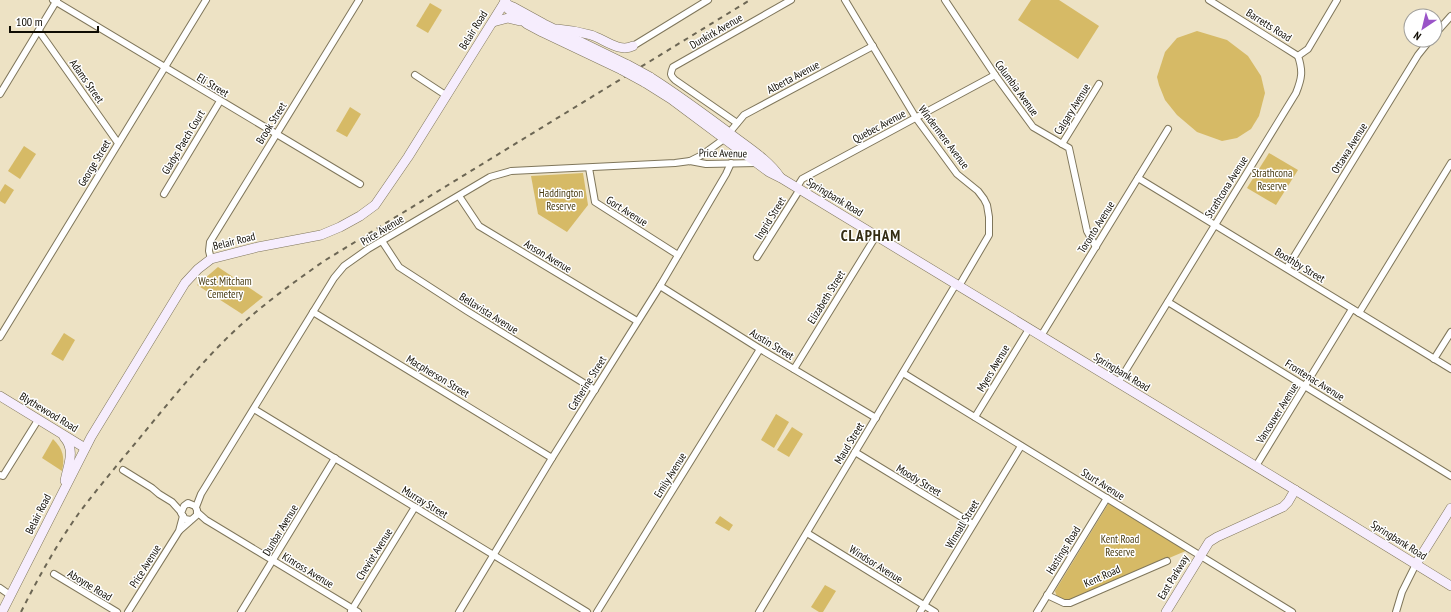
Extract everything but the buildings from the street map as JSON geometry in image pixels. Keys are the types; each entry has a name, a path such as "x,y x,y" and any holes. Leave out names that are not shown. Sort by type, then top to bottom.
{"main road":[{"name":"Belair Road","path":"2,612 85,448 185,283 198,269 211,259 258,247 322,235 360,216 375,205 447,96 493,22 503,1"},
{"name":"Springbank Road","path":"503,1 510,11 527,24 647,79 682,107 773,166 781,178"},
{"name":"Springbank Road","path":"503,1 554,29 612,57 625,68"},
{"path":"493,22 508,18 527,24"},
{"path":"554,29 571,30 594,36 610,44 623,48 633,46"},
{"path":"610,44 612,57"},
{"name":"Springbank Road","path":"726,136 756,163 1451,586"},
{"name":"Blythewood Road","path":"0,396 85,448"},
{"path":"60,432 71,446 62,492"},
{"path":"1200,555 1207,544 1214,538 1283,507 1288,502 1295,490"},
{"path":"1416,564 1451,508"},
{"name":"East Parkway","path":"1166,612 1200,555"}],"street":[{"name":"George Street","path":"0,337 206,0"},
{"name":"Brook Street","path":"211,259 209,251 210,242 359,0"},
{"path":"633,46 708,0"},
{"name":"Dunkirk Avenue","path":"737,123 675,80 670,73 673,67 791,0"},
{"name":"Windermere Avenue","path":"845,0 916,118 957,174 978,191 987,205 989,235 957,285"},
{"name":"Columbia Avenue","path":"945,0 995,75 1033,127 1069,148 1087,231 1096,247"},
{"name":"Barretts Road","path":"1209,0 1220,3 1298,56"},
{"path":"1298,56 1308,49 1337,0"},
{"name":"Eli Street","path":"55,1 360,184"},
{"path":"0,94 39,31 55,1"},
{"path":"1443,25 1451,16"},
{"name":"Adams Street","path":"39,31 118,143"},
{"name":"Alberta Avenue","path":"726,136 744,115 873,46"},
{"name":"Ottawa Avenue","path":"1287,268 1424,48"},
{"name":"Strathcona Avenue","path":"1118,383 1296,93 1301,80 1301,65 1298,56"},
{"path":"415,75 447,96"},
{"name":"Quebec Avenue","path":"798,188 802,179 995,75"},
{"name":"Calgary Avenue","path":"1062,144 1099,84"},
{"name":"Gladys Paech Court","path":"164,194 220,100"},
{"name":"Toronto Avenue","path":"1041,336 1168,129"},
{"name":"Price Avenue","path":"690,161 702,155 726,136"},
{"name":"Price Avenue","path":"128,612 193,510 201,494 334,278 344,266 368,249 490,177 501,173 511,171 589,168 690,161 706,164 756,163"},
{"name":"Catherine Street","path":"459,612 552,458 660,286 731,163"},
{"path":"1359,313 1451,163"},
{"name":"Gort Avenue","path":"589,168 595,202 678,255"},
{"name":"Boothby Street","path":"1138,178 1451,369"},
{"name":"Ingrid Street","path":"757,257 798,188"},
{"name":"Anson Avenue","path":"459,196 479,226 637,321"},
{"name":"Elizabeth Street","path":"794,369 876,236"},
{"name":"Bellavista Avenue","path":"382,241 399,267 466,311 595,390"},
{"name":"Maud Street","path":"759,612 957,285"},
{"name":"Austin Street","path":"660,286 760,349 876,418"},
{"name":"Frontenac Avenue","path":"1168,302 1451,476"},
{"name":"Vancouver Avenue","path":"1256,466 1352,309"},
{"name":"Macpherson Street","path":"313,312 552,458"},
{"name":"Myers Avenue","path":"975,417 1029,329"},
{"path":"1434,359 1451,332"},
{"name":"Emily Avenue","path":"597,612 760,349"},
{"name":"Sturt Avenue","path":"903,372 1200,555 1284,610 1292,612"},
{"name":"Murray Street","path":"254,409 587,612"},
{"path":"0,475 3,476 38,420"},
{"name":"Winnall Street","path":"920,612 1021,446"},
{"name":"Moody Street","path":"855,452 973,524"},
{"name":"Dunbar Avenue","path":"241,612 335,458"},
{"name":"Kinross Avenue","path":"123,470 172,502 193,510 206,520 354,611"},
{"name":"Hastings Road","path":"1037,612 1107,498"},
{"name":"Kinross Avenue","path":"172,502 182,514"},
{"name":"Cheviot Avenue","path":"354,611 415,507"},
{"name":"Price Avenue","path":"179,531 182,508 193,510"},
{"path":"182,514 185,519 193,510"},
{"name":"Windsor Avenue","path":"807,533 935,612"},
{"name":"Kent Road","path":"1047,595 1064,604 1070,603 1167,560"},
{"path":"1396,612 1402,592 1416,564"},
{"name":"Aboyne Road","path":"54,574 117,612"},
{"path":"0,588 10,594"}],"green space":[{"path":"1031,0 1059,0 1099,26 1078,59 1018,20"},
{"path":"430,3 442,10 428,33 416,26"},
{"path":"1197,31 1227,40 1248,56 1261,76 1265,93 1259,116 1251,129 1237,138 1222,141 1197,132 1177,115 1165,100 1159,85 1157,77 1165,52 1177,38"},
{"path":"350,107 361,114 347,137 336,131"},
{"path":"24,146 36,154 20,179 8,171"},
{"name":"Strathcona Reserve","path":"1269,153 1298,170 1276,205 1247,188"},
{"name":"Haddington Reserve","path":"583,173 588,205 567,232 538,214 531,176"},
{"path":"5,184 14,190 5,204 0,201 0,192"},
{"name":"West Mitcham Cemetery","path":"218,267 263,297 242,314 197,285"},
{"path":"64,333 75,340 63,361 51,354"},
{"path":"776,414 789,422 774,448 761,440"},
{"path":"792,427 803,434 789,457 777,450"},
{"path":"53,439 59,446 63,457 62,471 42,458"},
{"name":"Kent Road Reserve","path":"1110,501 1188,550 1070,600 1063,601 1057,597 1055,591"},
{"path":"720,516 733,525 729,531 715,523"},
{"path":"825,585 836,591 823,612 819,612 811,607"}],"railway":[{"path":"21,612 55,549 79,513 191,376 248,318 324,261 750,0"}],"district":[{"name":"CLAPHAM","path":"871,236"}]}
